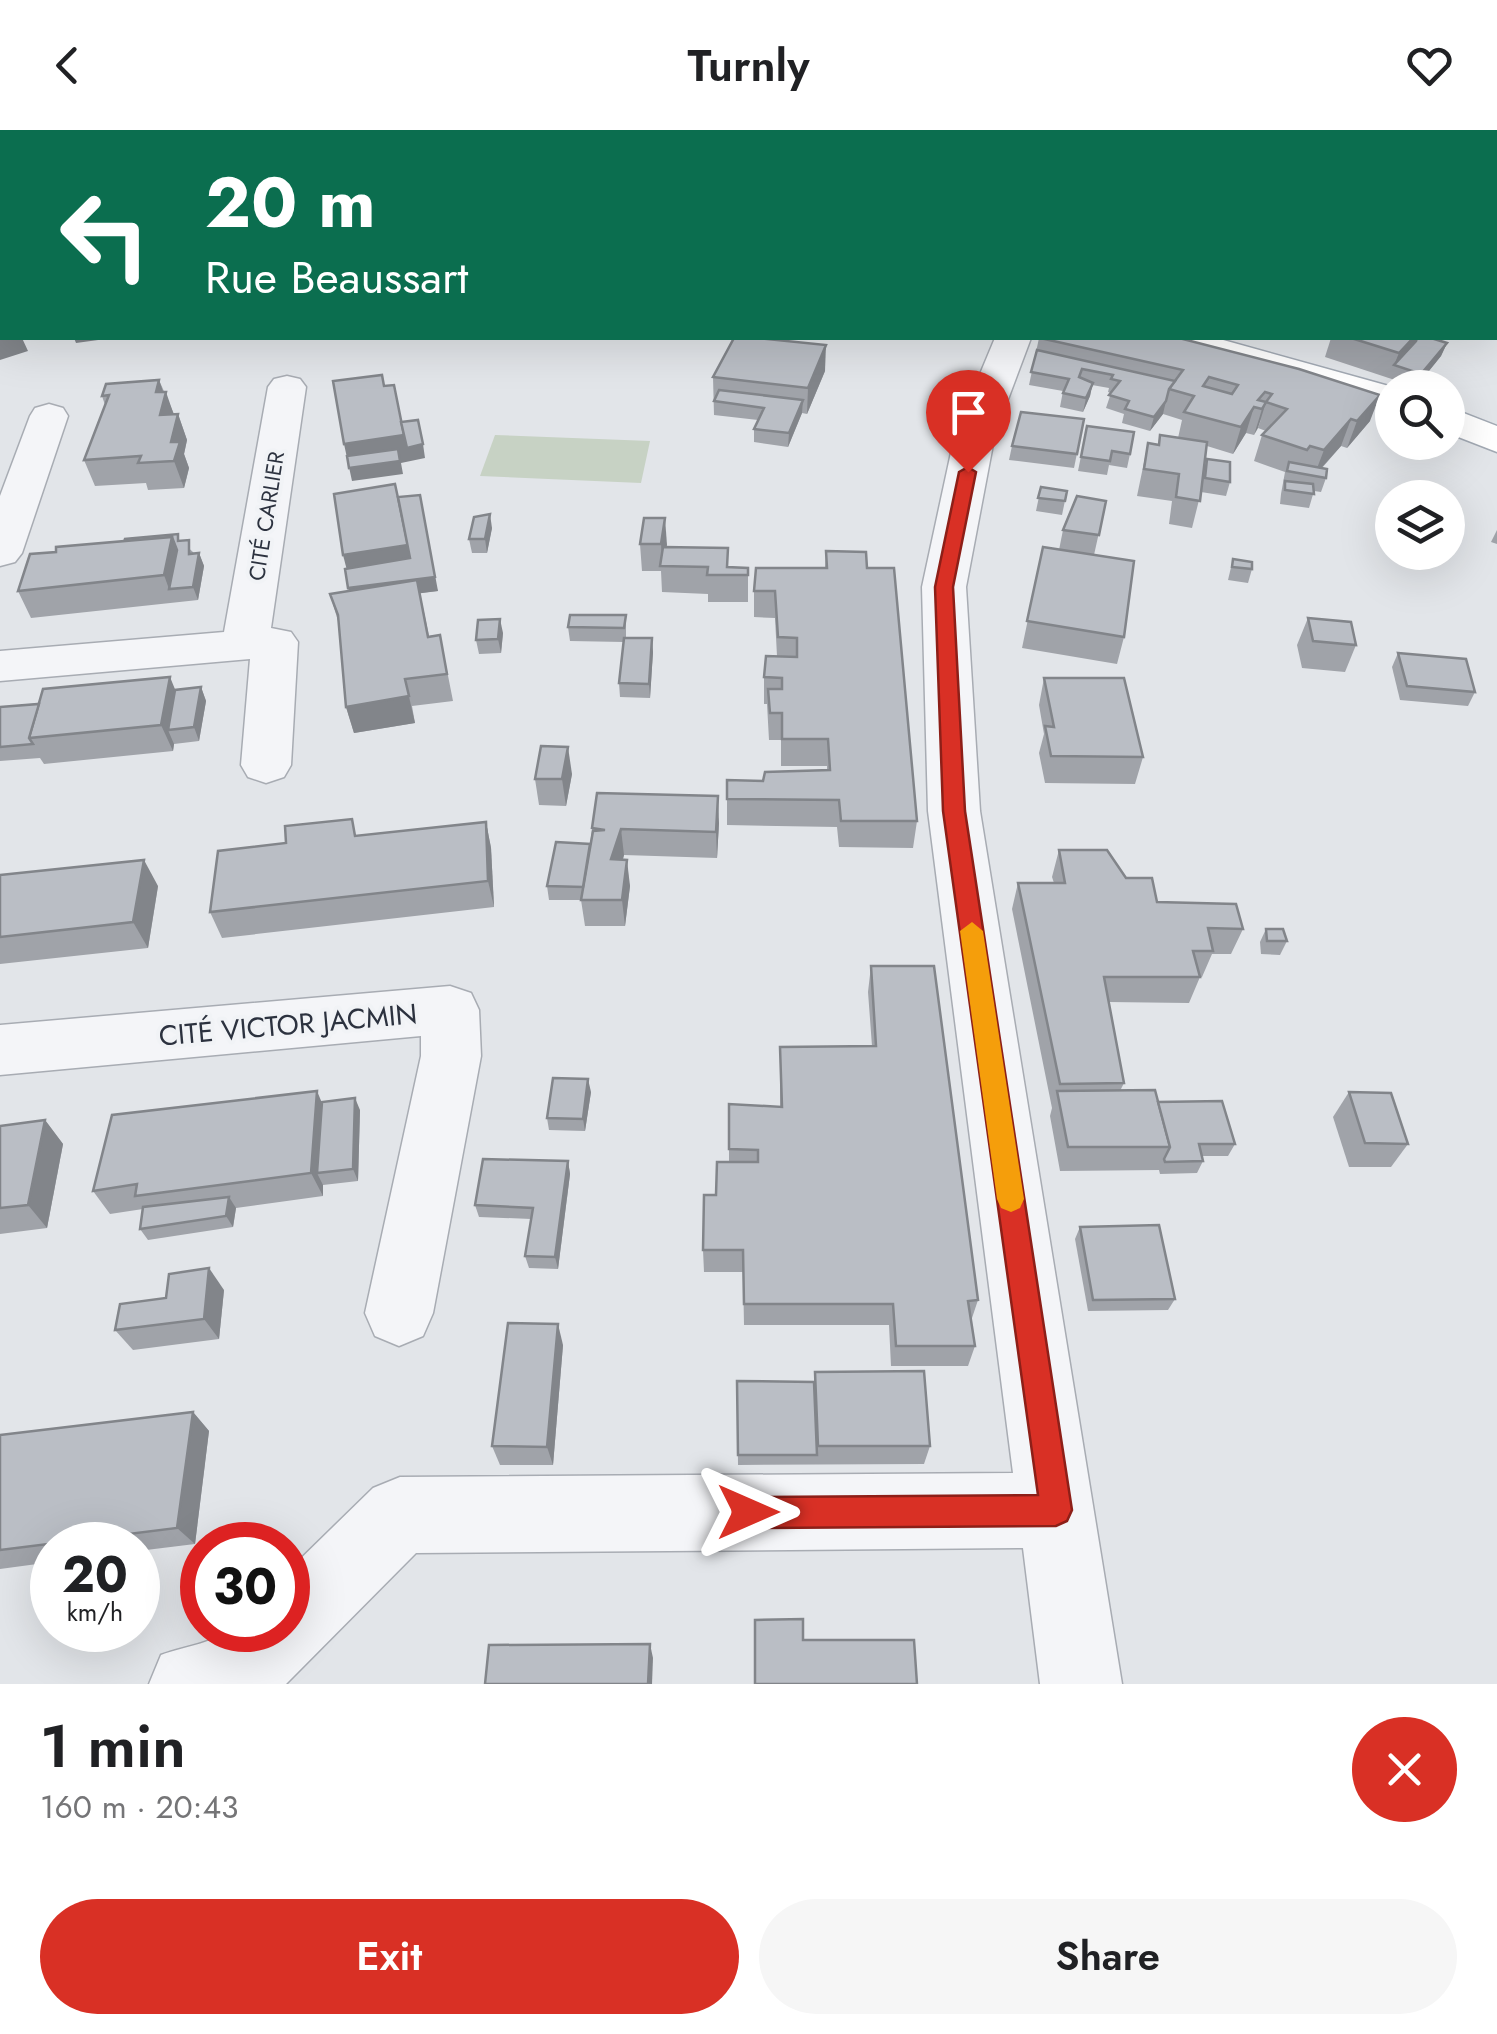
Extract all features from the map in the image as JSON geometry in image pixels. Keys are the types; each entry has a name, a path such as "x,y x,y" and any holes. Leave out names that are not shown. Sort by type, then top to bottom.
{"main road":[{"path":"1185,340 1375,393"},
{"path":"1465,426 1497,440"}],"street":[{"path":"1012,340 975,434 944,587 954,811 1082,1684"},
{"name":"CITÉ CARLIER","path":"244,645 287,387"},
{"path":"0,553 49,416"},
{"path":"0,666 275,642 266,765"},
{"name":"CITÉ VICTOR JACMIN","path":"0,1050 450,1010 450,1056 399,1313"},
{"path":"310,1604 400,1516 1056,1510"},
{"path":"190,1684 239,1674 261,1652"}],"green space":[{"path":"495,435 650,441 641,483 480,476"}],"building":[{"path":"733,340 826,345 808,388 713,377"},
{"path":"1049,340 1187,340 1375,393 1375,401 1357,421 1351,419 1324,450 1310,446 1307,450 1262,435 1287,409 1266,402 1262,409 1254,407 1241,427 1184,412 1194,396 1169,389 1183,370","holes":["1209,377 1238,385 1232,394 1203,386","1265,392 1272,394 1266,402 1258,400"]},
{"path":"1357,340 1411,340 1399,353"},
{"path":"1416,340 1447,343 1424,370 1394,365"},
{"path":"1037,350 1175,381 1154,417 1125,409 1129,401 1109,395 1120,381 1111,379 1113,375 1082,369 1079,377 1093,383 1086,398 1063,393 1069,379 1031,372"},
{"path":"382,375 384,386 394,385 404,435 344,444 333,381"},
{"path":"159,380 156,392 166,392 160,415 178,414 171,442 180,442 174,461 138,463 141,456 84,460 109,395 102,396 106,384"},
{"path":"719,390 803,400 789,433 754,429 764,408 714,401"},
{"path":"1021,412 1084,419 1077,454 1012,446"},
{"path":"418,420 423,444 407,448 401,422"},
{"path":"1087,426 1134,432 1130,454 1112,451 1110,461 1081,457"},
{"path":"1160,435 1207,442 1200,501 1176,497 1179,474 1144,469 1148,443 1159,445"},
{"path":"398,449 400,461 349,468 347,456"},
{"path":"1207,459 1230,462 1230,482 1205,478"},
{"path":"1289,462 1327,469 1326,478 1287,471"},
{"path":"1285,481 1313,484 1314,494 1285,490"},
{"path":"395,484 408,545 343,555 334,494"},
{"path":"1041,487 1067,491 1065,501 1038,498"},
{"path":"420,495 435,577 348,588 345,569 410,558 398,497"},
{"path":"1077,496 1106,501 1099,535 1063,530"},
{"path":"490,514 485,539 469,539 474,517"},
{"path":"644,518 665,518 661,544 640,544"},
{"path":"178,534 178,541 189,540 189,554 199,553 193,587 169,589 177,550 172,537 124,542"},
{"path":"172,537 164,575 18,591 30,554 56,552 56,547"},
{"path":"663,547 728,548 727,567 748,568 748,575 707,575 708,567 660,566"},
{"path":"1043,547 1134,561 1124,637 1027,621"},
{"path":"826,551 866,552 867,568 894,568 917,821 841,821 839,800 727,799 727,780 763,781 765,772 830,770 828,739 782,739 782,713 770,713 768,689 782,689 782,678 764,677 766,656 797,657 797,638 778,637 775,591 754,591 756,568 827,568"},
{"path":"1233,559 1252,562 1252,569 1232,567"},
{"path":"417,580 428,637 440,635 447,674 405,679 409,696 346,707 338,615 330,594"},
{"path":"570,615 626,615 624,628 568,627"},
{"path":"1308,618 1351,622 1356,645 1313,641"},
{"path":"500,619 498,639 476,640 478,620"},
{"path":"624,638 652,638 649,684 619,683"},
{"path":"1398,653 1466,659 1475,692 1407,686"},
{"path":"170,677 161,725 29,738 43,689"},
{"path":"1044,678 1124,678 1143,757 1051,756 1045,726 1054,727"},
{"path":"201,687 194,727 168,730 175,690"},
{"path":"39,704 29,738 33,744 0,747 0,707"},
{"path":"541,746 568,747 562,779 535,779"},
{"path":"597,793 718,796 716,832 621,829 611,859 627,860 622,900 581,900 593,831 605,830 592,828"},
{"path":"352,819 355,836 486,822 488,881 210,912 218,851 286,843 285,826"},
{"path":"556,842 590,844 583,887 547,886"},
{"path":"1059,850 1107,850 1126,878 1152,878 1157,902 1236,904 1243,929 1208,928 1213,951 1193,951 1200,977 1104,977 1124,1083 1060,1084 1018,883 1065,883"},
{"path":"144,860 133,922 0,937 0,875"},
{"path":"1266,929 1283,929 1287,941 1267,941"},
{"path":"871,966 934,966 978,1300 968,1301 975,1346 896,1346 893,1304 744,1304 743,1250 703,1250 704,1195 716,1195 717,1162 758,1162 758,1150 729,1149 729,1104 782,1107 780,1047 876,1046"},
{"path":"553,1078 588,1079 583,1119 547,1118"},
{"path":"1155,1090 1170,1147 1068,1147 1057,1091"},
{"path":"317,1091 311,1173 135,1196 137,1184 93,1191 112,1115"},
{"path":"1349,1092 1391,1093 1408,1144 1365,1143"},
{"path":"355,1098 353,1169 317,1173 322,1102"},
{"path":"1222,1101 1235,1144 1199,1144 1203,1161 1165,1162 1170,1147 1158,1102"},
{"path":"45,1120 28,1205 0,1208 0,1126"},
{"path":"483,1159 568,1161 555,1257 525,1256 533,1208 475,1205"},
{"path":"229,1197 226,1216 140,1229 143,1207"},
{"path":"1159,1225 1175,1299 1093,1300 1080,1227"},
{"path":"209,1268 204,1319 115,1330 120,1304 166,1298 169,1274"},
{"path":"508,1323 558,1324 547,1447 492,1446"},
{"path":"924,1371 930,1446 818,1446 815,1372"},
{"path":"737,1381 814,1382 817,1455 738,1455"},
{"path":"193,1412 177,1528 160,1530 160,1522 30,1522 30,1546 0,1550 0,1435"},
{"path":"803,1619 803,1640 914,1640 917,1684 755,1684 755,1620"},
{"path":"650,1644 648,1684 485,1684 489,1645"}],"slow traffic":[{"path":"972,931 1011,1199"}],"route":[{"path":"748,1512 1056,1510 954,811 944,587 968,472"}]}
